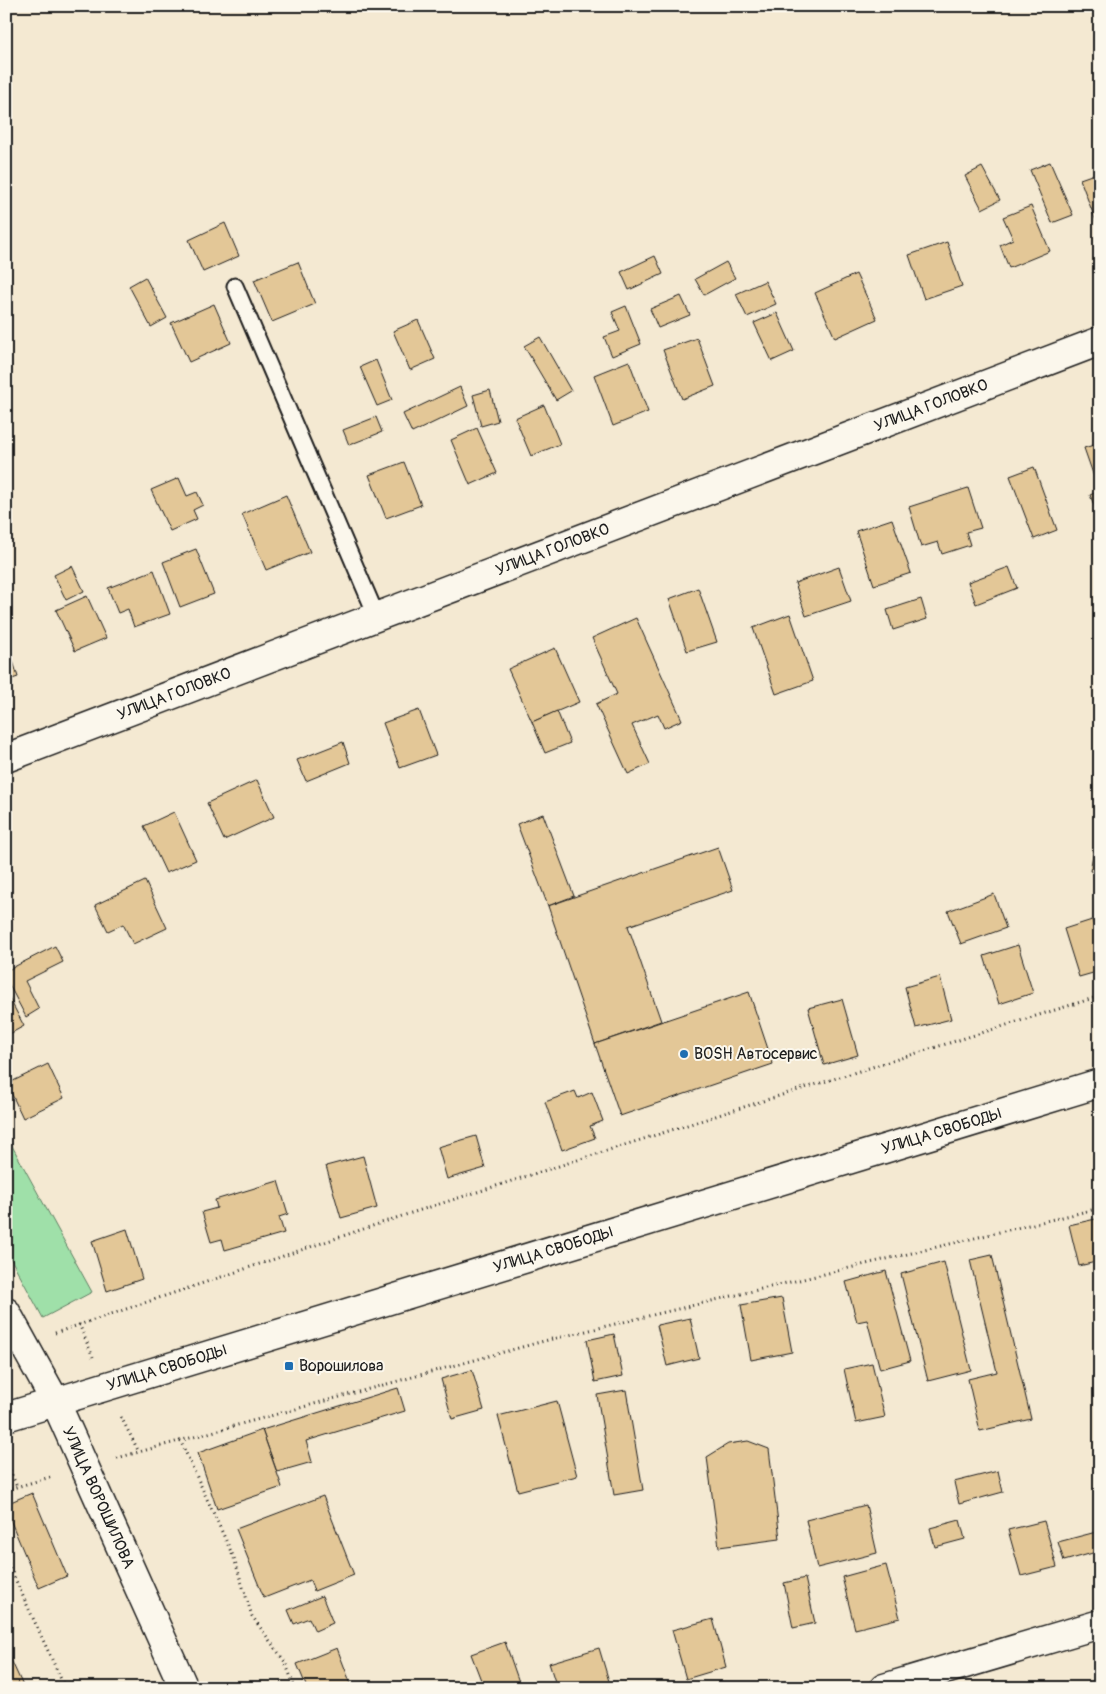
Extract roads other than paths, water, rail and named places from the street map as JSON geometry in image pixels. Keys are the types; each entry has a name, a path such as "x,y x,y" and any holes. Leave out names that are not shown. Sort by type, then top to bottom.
{"street":[{"name":"УЛИЦА ГОЛОВКО","path":"6,758 1100,341"},
{"name":"УЛИЦА СВОБОДЫ","path":"6,1417 1100,1083"},
{"name":"УЛИЦА ВОРОШИЛОВА","path":"6,1312 55,1401 184,1688"},
{"path":"884,1688 1100,1624"}],"lane":[{"path":"235,286 377,617"}],"place":[{"name":"BOSH Автосервис","path":"684,1054"},
{"name":"Ворошилова","path":"289,1366"}]}
